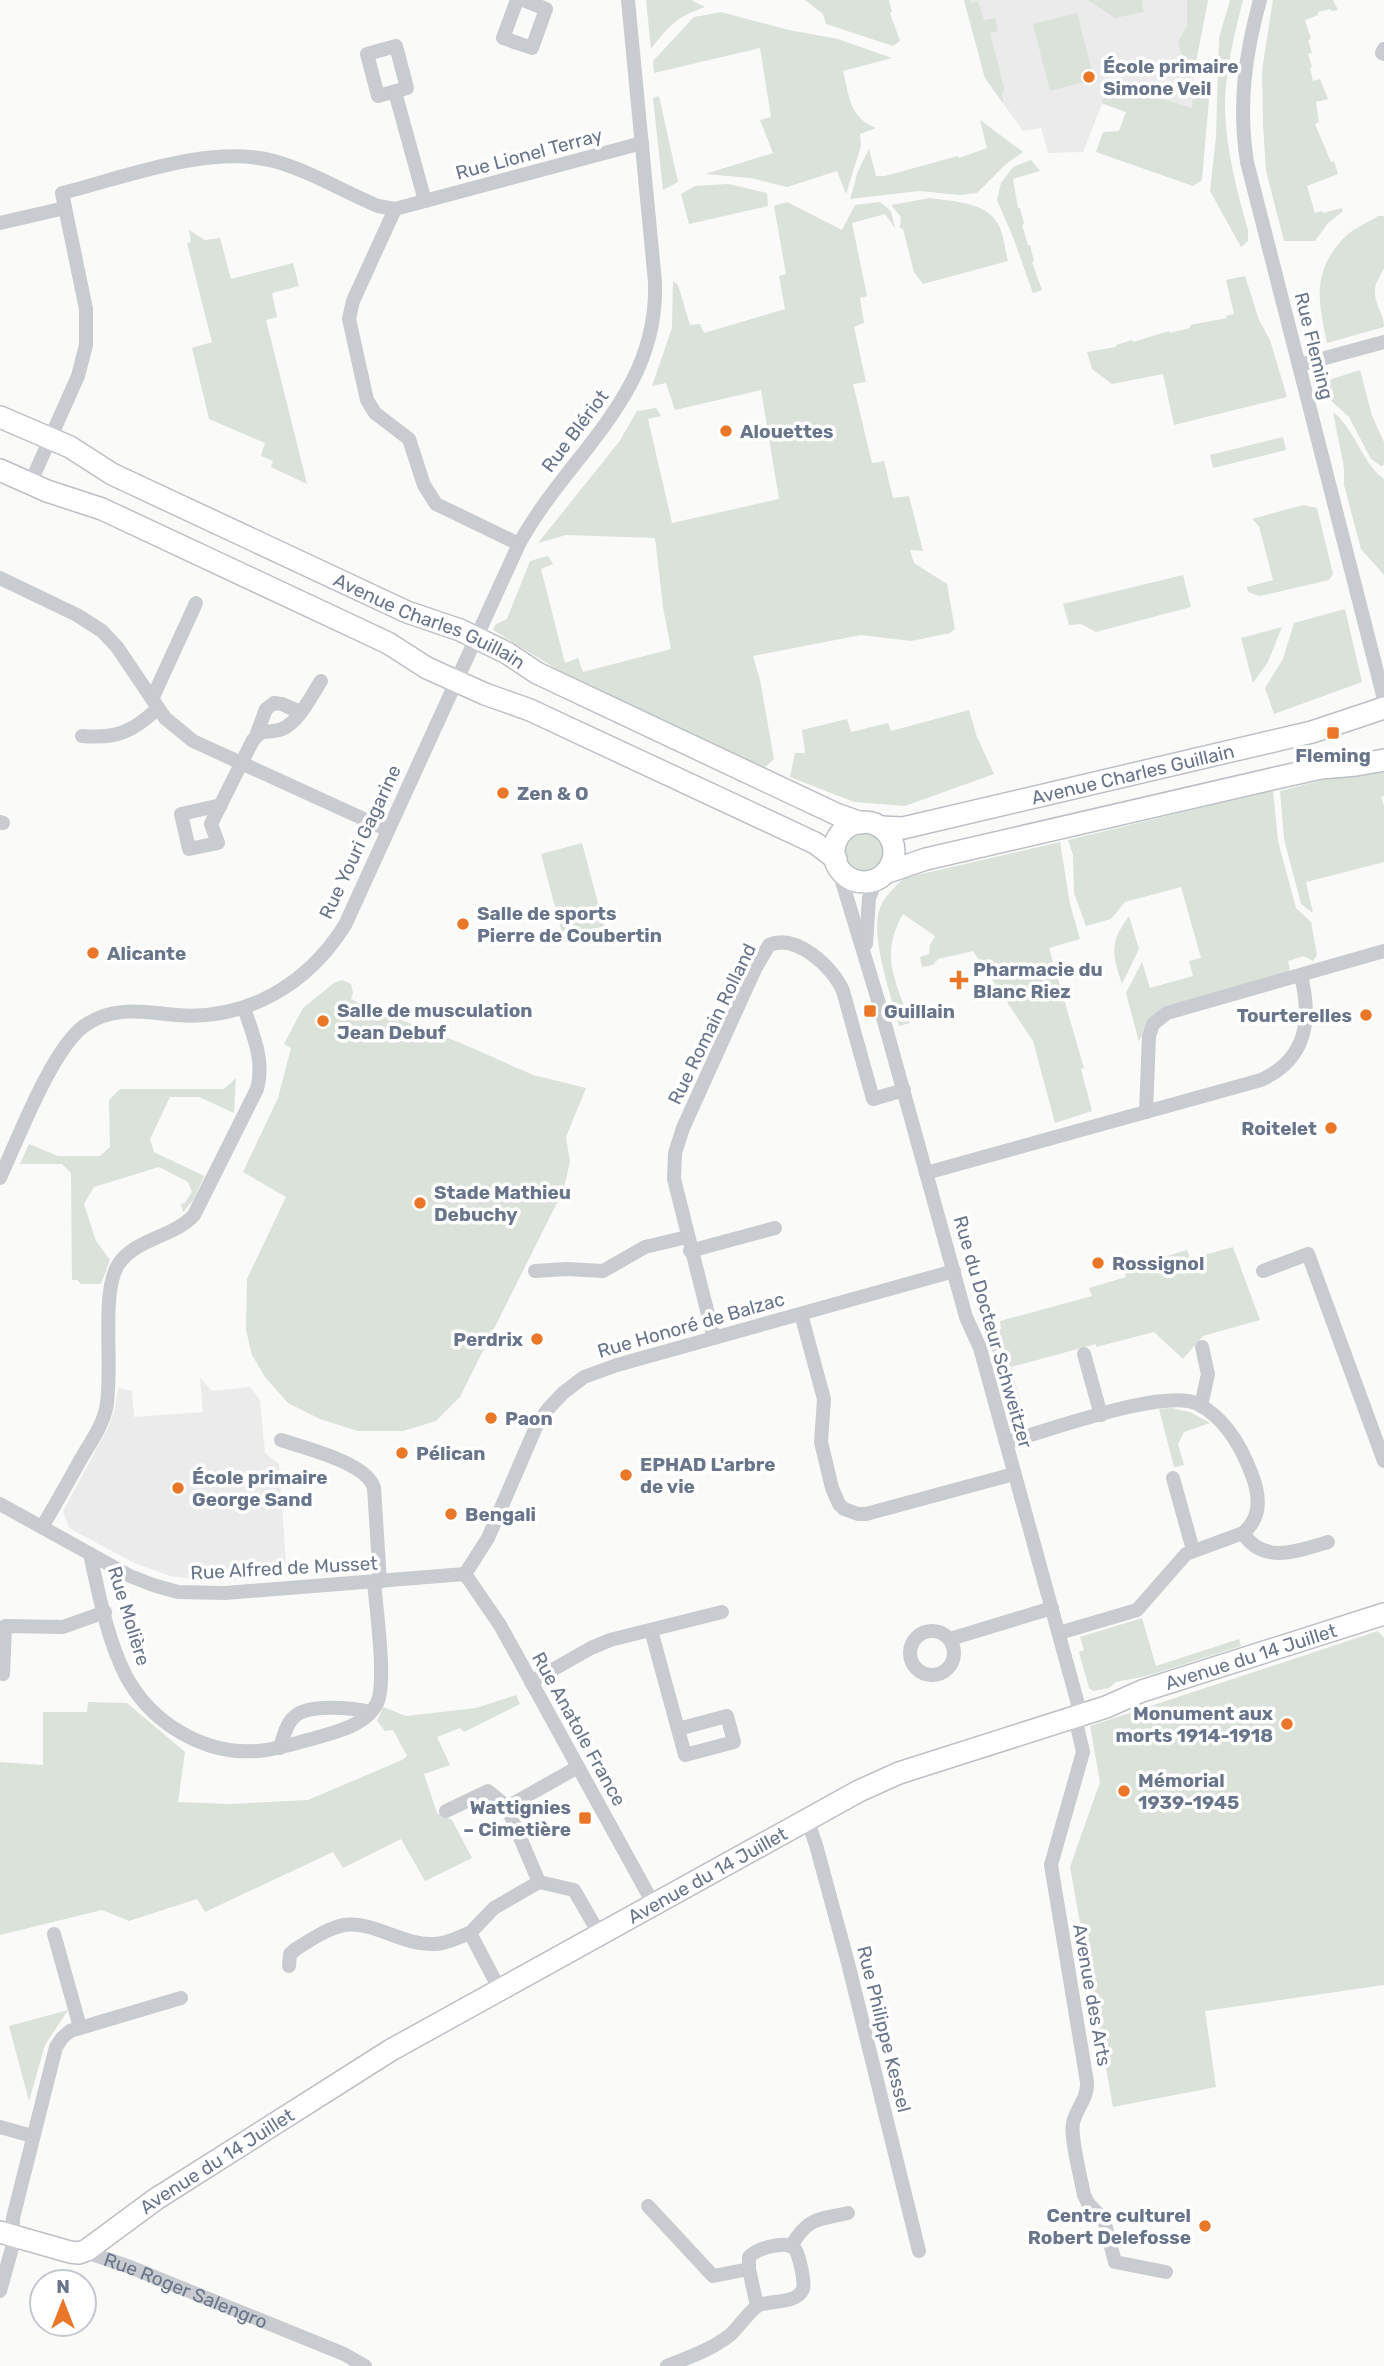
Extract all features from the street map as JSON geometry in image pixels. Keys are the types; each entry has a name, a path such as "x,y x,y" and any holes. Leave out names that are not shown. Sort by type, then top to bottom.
{"street":[{"path":"517,0 503,38 532,48 546,9 524,0"},
{"name":"Rue Blériot","path":"466,659 519,544 533,520 616,411 631,386 646,348 655,295 628,0"},
{"name":"Rue Fleming","path":"1260,0 1244,70 1243,136 1250,175 1384,699"},
{"path":"395,92 425,201"},
{"name":"Rue Lionel Terray","path":"394,209 642,143"},
{"path":"30,484 82,364 87,334 84,297 62,193 191,160 226,156 274,161 378,206 394,209 353,301 349,319 367,400 375,414 409,439 414,447 424,485 436,504 519,544"},
{"path":"0,223 65,208"},
{"path":"1299,365 1384,342"},
{"name":"Avenue Charles Guillain","path":"0,417 70,447 112,474 407,612 445,624 476,638 507,653 537,673 836,814 870,825 896,828 917,825 1312,732 1384,708"},
{"name":"Avenue Charles Guillain","path":"0,470 63,497 102,509 388,643 427,668 530,710 819,846 836,862"},
{"path":"1,581 77,615 102,631 117,647 155,704 175,727 193,741 388,830"},
{"path":"82,736 105,737 141,725 155,704 196,603"},
{"name":"Rue Youri Gagarine","path":"1,1173 62,1049 83,1027 102,1016 125,1011 195,1016 244,1008 272,996 312,967 345,925 466,659"},
{"path":"256,736 265,731 284,728 300,712 321,681"},
{"path":"221,805 267,709 274,703 300,712"},
{"name":"Avenue Charles Guillain","path":"881,876 926,859 1276,778 1321,768 1384,760"},
{"path":"870,825 890,837 894,851 893,860 881,876 868,881 855,880 843,873 836,862 835,848 841,834 848,828 870,825"},
{"name":"Rue du Docteur Schweitzer","path":"836,862 904,1090 966,1318 980,1348 1059,1633 1078,1716"},
{"name":"Rue du Docteur Schweitzer","path":"866,960 869,898 881,876"},
{"name":"Rue Romain Rolland","path":"714,1338 688,1244 674,1179 677,1143 755,969 769,945 785,943 811,954 827,965 838,979 873,1099 904,1090"},
{"path":"1146,1112 1149,1035 1159,1018 1167,1013 1384,951"},
{"path":"926,1173 1261,1080 1284,1067 1300,1044 1306,1024 1307,1007 1301,976"},
{"path":"42,1527 105,1413 110,1298 115,1271 131,1251 177,1229 194,1215 257,1089 260,1075 259,1056 244,1008"},
{"path":"536,1271 603,1271 645,1247 688,1244 775,1228"},
{"path":"1263,1271 1308,1254 1384,1461"},
{"name":"Rue Honoré de Balzac","path":"466,1574 488,1538 536,1427 563,1393 584,1377 597,1371 954,1271"},
{"path":"801,1314 824,1399 820,1436 822,1452 835,1497 844,1509 866,1514 1014,1474"},
{"path":"1201,1406 1209,1374 1202,1347"},
{"path":"1084,1353 1101,1415"},
{"path":"1006,1442 1101,1415 1167,1400 1187,1401 1201,1406 1224,1426 1234,1438 1254,1478 1258,1511 1250,1527 1243,1533 1193,1550 1137,1610 1059,1633"},
{"path":"280,1748 289,1723 299,1713 335,1708 371,1713 377,1703 381,1683 374,1488 369,1477 351,1465 281,1440"},
{"path":"1172,1478 1193,1550"},
{"name":"Rue Alfred de Musset","path":"0,1504 141,1581 189,1593 218,1594 466,1574"},
{"path":"1243,1533 1252,1544 1274,1553 1289,1553 1328,1542"},
{"name":"Rue Molière","path":"90,1554 119,1660 128,1679 147,1706 181,1733 216,1747 250,1751 280,1748 346,1728 371,1713"},
{"name":"Rue Anatole France","path":"466,1574 488,1605 654,1905"},
{"path":"950,1639 1052,1608"},
{"path":"3,1674 5,1626 63,1627 105,1612"},
{"path":"531,1682 600,1644 722,1612"},
{"name":"Avenue du 14 Juillet","path":"83,2251 156,2199 391,2050 859,1791 899,1773 1384,1615"},
{"path":"651,1630 678,1729"},
{"name":"Avenue des Arts","path":"1078,1716 1083,1745 1082,1760 1051,1865 1087,2082 1087,2095 1075,2118 1073,2130 1084,2194 1088,2203 1104,2220 1115,2262 1166,2272"},
{"path":"507,1807 578,1768"},
{"path":"446,1811 488,1791 507,1807 539,1882"},
{"name":"Rue Philippe Kessel","path":"807,1819 819,1853 848,1963 919,2251"},
{"path":"289,1966 290,1954 296,1949 342,1926 374,1929 432,1945 449,1941 470,1933 494,1908 539,1882 573,1890 600,1935"},
{"path":"470,1933 500,1990"},
{"path":"54,1934 80,2027"},
{"path":"0,2291 12,2248 6,2234 13,2218 56,2047 62,2038 80,2027 181,1998"},
{"path":"0,2127 32,2136"},
{"path":"648,2207 713,2276 750,2269"},
{"path":"791,2246 810,2221 848,2213"},
{"name":"Rue Roger Salengro","path":"6,2234 70,2252 83,2251 123,2265 344,2354 365,2366"},
{"path":"667,2366 698,2360 727,2337 757,2305 796,2296 803,2290 798,2255 791,2246 757,2250 750,2257 757,2305"}],"shaded area":[{"path":"646,0 691,0 705,7 674,23 651,49"},
{"path":"805,0 889,0 890,13 900,41 893,46 826,24 823,14"},
{"name":"École primaire Simone Veil","path":"964,0 1208,0 1194,69 1191,134 1102,104 1083,152 1048,153 1041,128 1023,131 985,78"},
{"path":"964,0 970,0 971,3 978,1 984,20 995,18 998,31 990,33 1005,92 1002,93 1003,103 985,78"},
{"path":"1088,0 1144,0 1141,1 1144,12 1115,18"},
{"path":"1187,0 1208,0 1196,62 1184,62 1178,42 1187,26"},
{"path":"1230,0 1243,0 1233,42 1225,99 1233,172 1248,230 1248,241 1241,247 1210,191 1216,137 1219,38"},
{"path":"1273,0 1333,0 1338,10 1318,12 1318,15 1305,20 1311,39 1308,40 1312,53 1308,54 1313,81 1320,79 1328,99 1316,102 1319,122 1315,124 1338,174 1307,186 1315,213 1342,208 1343,211 1328,223 1315,241 1284,241 1266,171 1262,70"},
{"path":"721,12 789,30 838,39 892,58 843,71 849,98 856,112 867,124 876,128 860,134 861,146 846,194 837,171 787,187 751,178 705,174 773,153 760,120 771,117 760,48 654,73 653,61 694,17"},
{"path":"1077,13 1094,79 1050,91 1033,24"},
{"path":"1203,79 1210,87 1202,180 1193,186 1096,152 1103,132 1119,131 1126,112 1102,103 1106,92 1150,95 1192,108 1193,87"},
{"path":"659,96 678,182 663,190 653,98"},
{"path":"980,120 1023,152 1006,164 977,193 960,195 919,191 850,199 858,171 869,149 876,176 885,176 958,156 959,158 987,148"},
{"path":"1031,160 1040,171 1013,179 1024,224 1022,225 1042,290 1033,293 997,200 1001,183 1013,167"},
{"path":"728,184 767,193 768,206 689,224 681,194 695,186"},
{"path":"930,198 970,204 988,212 1000,228 1008,261 923,284 914,272 903,229 900,228 901,217 891,205"},
{"path":"787,202 842,230 855,205 880,202 891,211 895,228 885,214 852,223 867,296 860,298 864,323 854,327 866,382 853,384 872,463 884,461 893,498 909,496 923,551 910,550 914,563 947,584 955,629 950,633 911,641 861,635 753,656 774,759 765,767 689,737 584,686 493,630 496,624 507,619 530,561 548,556 553,564 541,569 565,663 578,658 583,672 671,649 655,538 566,535 538,543 619,442 637,411 656,408 661,416 648,419 672,523 779,499 761,390 675,410 666,383 652,386 672,328 673,281 678,285 690,325 700,324 704,333 785,309 779,276 786,274 774,206"},
{"path":"1378,216 1384,216 1384,268 1376,284 1375,294 1384,327 1327,343 1320,302 1325,265 1345,236"},
{"path":"189,230 205,240 220,238 231,279 293,263 299,286 272,293 277,317 266,320 307,484 271,467 273,461 261,456 265,443 209,419 192,348 212,342 187,243 191,242"},
{"path":"1245,276 1259,320 1270,340 1287,397 1174,425 1163,374 1112,384 1092,369 1087,352 1190,328 1190,325 1227,318 1226,316 1234,314 1226,280"},
{"path":"1360,370 1372,416 1384,442 1384,465 1381,466 1371,459 1349,417 1327,397 1325,383"},
{"path":"1333,412 1341,419 1376,472 1384,479 1384,575 1361,549 1344,485 1344,468"},
{"path":"1283,437 1286,450 1213,468 1210,455"},
{"path":"1303,505 1317,508 1333,574 1329,580 1260,596 1248,592 1247,587 1273,580 1259,526 1252,519"},
{"path":"1183,575 1191,607 1096,632 1081,624 1069,625 1063,604"},
{"path":"1345,609 1362,682 1274,714 1265,688 1283,659 1294,623"},
{"path":"1282,627 1268,662 1253,683 1241,638"},
{"path":"969,710 977,737 994,774 905,806 854,802 790,777 795,753 805,753 802,730 847,719 851,732 888,723 891,731"},
{"path":"1384,770 1384,796 1381,797 1384,806 1384,862 1306,882 1313,913 1301,904 1284,839 1280,791 1338,776 1362,776"},
{"path":"1273,790 1278,841 1296,908 1311,922 1317,955 1313,961 1304,956 1288,961 1290,969 1287,973 1166,1006 1147,1020 1139,1042 1126,993 1142,962 1150,988 1193,976 1189,961 1201,958 1181,887 1125,902 1111,919 1086,926 1074,893 1073,855 1068,840"},
{"path":"864,831 879,837 885,852 879,867 864,873 849,867 843,852 849,837"},
{"path":"1060,842 1070,904 1080,939 1049,948 1084,1068 1081,1069 1092,1111 1055,1123 1033,1041 973,951 938,959 933,965 922,967 920,957 929,954 935,936 903,914 892,943 891,956 895,981 910,1023 899,1026 879,949 877,919 890,891 904,878"},
{"path":"582,843 604,926 563,937 541,854"},
{"path":"1129,916 1139,949 1122,984 1114,949 1118,934"},
{"name":"Stade Mathieu Debuchy","path":"342,980 351,984 351,999 358,1003 533,1075 586,1088 566,1137 570,1162 563,1191 460,1397 436,1421 403,1431 358,1431 320,1419 288,1403 265,1377 252,1355 246,1330 247,1279 286,1197 243,1172 278,1098 291,1048 284,1044 303,1008 334,983"},
{"path":"236,1078 234,1113 199,1097 170,1097 150,1139 154,1152 204,1176 194,1199 183,1212 181,1204 185,1203 192,1192 188,1182 159,1167 94,1187 84,1204 96,1241 110,1260 101,1284 81,1284 72,1280 71,1173 62,1164 20,1164 29,1144 58,1156 100,1156 110,1147 109,1100 120,1089 224,1089"},
{"path":"1233,1247 1260,1320 1203,1336 1183,1359 1154,1332 1096,1347 1096,1344 1011,1367 1026,1424 1017,1427 1012,1422 987,1332 1001,1329 1000,1321 1092,1296 1089,1288 1126,1277 1124,1269 1187,1250 1190,1259"},
{"name":"École primaire George Sand","path":"200,1378 212,1391 250,1387 260,1400 265,1453 279,1464 287,1576 208,1581 170,1576 134,1563 69,1528 63,1511 109,1426 118,1388 132,1391 134,1417 203,1412"},
{"path":"1171,1408 1190,1412 1210,1423 1184,1432 1178,1444 1184,1465 1174,1467 1159,1409"},
{"path":"1142,1618 1156,1666 1239,1639 1241,1646 1093,1691 1089,1688 1079,1652 1084,1650 1080,1637"},
{"path":"1378,1631 1384,1638 1384,1985 1205,2011 1216,2087 1113,2107 1070,1867 1100,1782 1090,1726"},
{"path":"516,1695 520,1704 464,1732 460,1728 437,1737 450,1765 424,1774 437,1813 452,1820 472,1858 425,1881 401,1839 343,1868 333,1852 205,1912 197,1899 129,1921 102,1910 0,1935 0,1762 43,1765 43,1712 87,1712 88,1702 127,1703 185,1752 178,1802 230,1804 308,1800 402,1760 407,1756 393,1730 385,1731 377,1721 383,1707 406,1716 476,1708"},
{"path":"68,2010 45,2045 29,2101 9,2026"}],"place":[{"name":"École primaire Simone Veil","path":"1089,77"},
{"name":"Alouettes","path":"726,431"},
{"name":"Fleming","path":"1333,733"},
{"name":"Zen & O","path":"503,793"},
{"name":"Salle de sports Pierre de Coubertin","path":"463,924"},
{"name":"Alicante","path":"93,953"},
{"name":"Pharmacie du Blanc Riez","path":"959,980"},
{"name":"Guillain","path":"870,1011"},
{"name":"Tourterelles","path":"1366,1015"},
{"name":"Salle de musculation Jean Debuf","path":"323,1021"},
{"name":"Roitelet","path":"1331,1128"},
{"name":"Stade Mathieu Debuchy","path":"420,1203"},
{"name":"Rossignol","path":"1098,1263"},
{"name":"Perdrix","path":"537,1339"},
{"name":"Paon","path":"491,1418"},
{"name":"Pélican","path":"402,1453"},
{"name":"EPHAD L'arbre de vie","path":"626,1475"},
{"name":"École primaire George Sand","path":"178,1488"},
{"name":"Bengali","path":"451,1514"},
{"name":"Monument aux morts 1914-1918","path":"1287,1724"},
{"name":"Mémorial 1939-1945","path":"1124,1791"},
{"name":"Wattignies – Cimetière","path":"585,1818"},
{"name":"Centre culturel Robert Delefosse","path":"1205,2226"}]}
